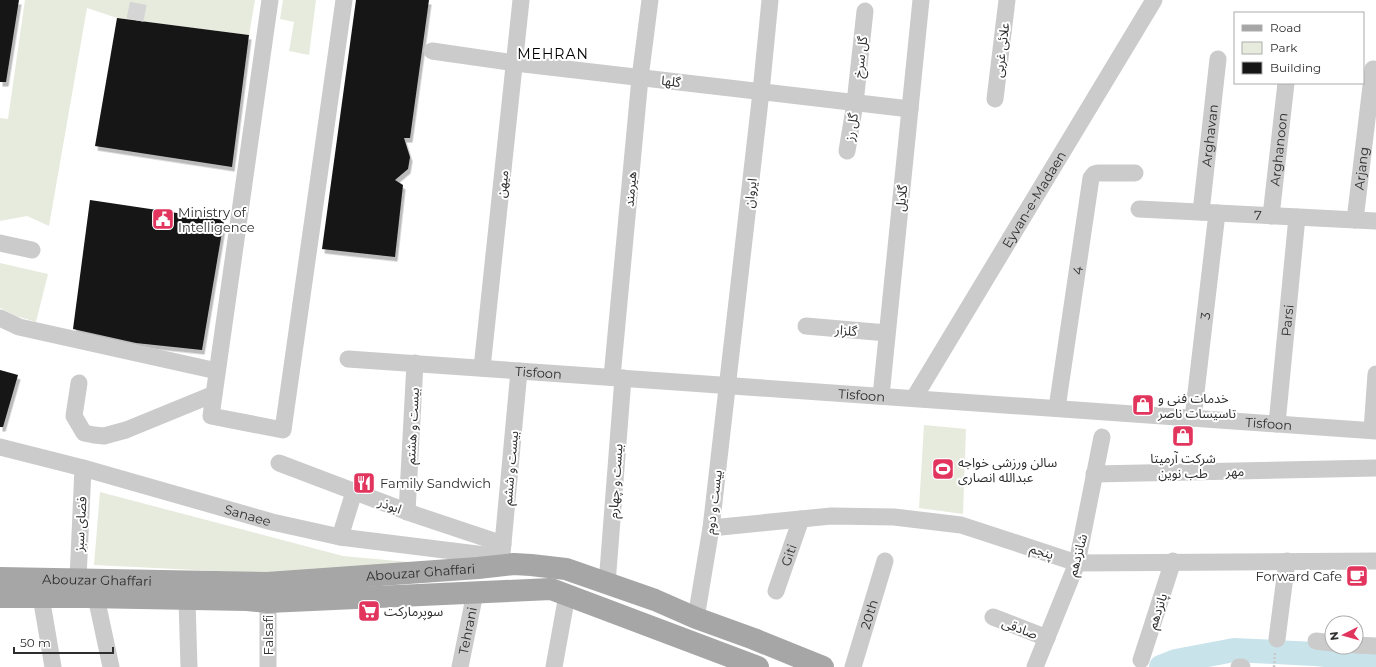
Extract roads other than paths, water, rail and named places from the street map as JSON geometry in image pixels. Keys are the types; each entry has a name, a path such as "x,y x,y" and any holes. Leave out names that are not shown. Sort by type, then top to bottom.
{"main road":[{"name":"Abouzar Ghaffari","path":"0,578 267,583 478,568 502,556 514,564 566,569 655,600 696,618 754,639 823,667"},
{"path":"475,594 478,568"},
{"name":"Abouzar Ghaffari","path":"0,597 96,597 247,600 268,602 475,594 551,589 725,661 758,667"}],"street":[{"path":"270,0 211,416 283,430 344,0"},
{"name":"میهن","path":"482,368 521,0"},
{"name":"هیرمند","path":"617,378 640,78 650,0"},
{"name":"ایروان","path":"727,385 762,92 770,0"},
{"name":"گلایل","path":"881,396 921,0"},
{"name":"علائی غربی","path":"996,99 1007,0"},
{"name":"Eyvan-e-Madaen","path":"914,398 1150,3"},
{"name":"گل سرخ","path":"855,103 865,11"},
{"name":"گلها","path":"432,51 515,63 910,109"},
{"name":"Arghavan","path":"1209,213 1218,59"},
{"name":"Arjang","path":"1355,220 1373,69"},
{"name":"Arghanoon","path":"1271,216 1286,84"},
{"name":"گل رز","path":"847,151 855,103"},
{"name":"4","path":"1057,408 1091,178 1094,174 1098,173 1135,174"},
{"name":"7","path":"1139,209 1376,221"},
{"name":"3","path":"1193,418 1209,213"},
{"name":"Parsi","path":"1277,424 1297,217"},
{"path":"0,243 32,250"},
{"path":"0,318 19,327 217,371"},
{"name":"گلزار","path":"806,326 887,333"},
{"name":"Tisfoon","path":"348,359 1374,430"},
{"name":"بیست و هشتم","path":"407,512 415,364"},
{"name":"بیست و ششم","path":"502,556 519,371"},
{"path":"1374,430 1376,374"},
{"name":"بیست و چهارم","path":"607,584 617,378"},
{"path":"79,383 74,416 84,433 104,436 126,430 214,394"},
{"name":"بیست و دوم","path":"696,618 711,528 727,385"},
{"name":"شانزدهم","path":"1035,667 1078,563 1102,437"},
{"name":"Sanaee","path":"0,447 83,468 272,522 340,537 502,556"},
{"name":"ابوذر","path":"279,463 407,512 502,556"},
{"name":"فضای سبز","path":"78,579 83,468"},
{"name":"مهر","path":"1094,474 1376,468"},
{"path":"340,537 354,492"},
{"name":"پنجم","path":"711,528 831,516 894,517 961,525 1078,563 1173,561 1376,561"},
{"name":"Giti","path":"776,591 801,519"},
{"name":"20th","path":"853,667 884,561"},
{"name":"پانزدهم","path":"1141,660 1173,561"},
{"path":"1277,640 1287,561"},
{"name":"Tehrani","path":"460,667 475,594"},
{"path":"554,667 566,595"},
{"path":"41,597 53,667"},
{"path":"96,597 110,667"},
{"path":"187,600 189,667"},
{"name":"Falsafi","path":"268,602 268,667"},
{"name":"صادقی","path":"992,617 1047,638"},
{"path":"1364,645 1376,646"}],"waterway":[{"path":"1161,667 1176,661 1234,650 1315,654 1376,660"}],"tunnel":[{"path":"135,20 139,0"}],"place":[{"name":"Ministry of Intelligence","path":"163,219"},
{"name":"خدمات فنی و تاسیسات ناصر","path":"1143,405"},
{"name":"شرکت آرمیتا طب نوین","path":"1183,436"},
{"name":"سالن ورزشی خواجه عبدالله انصاری","path":"943,469"},
{"name":"Family Sandwich","path":"364,483"},
{"name":"Forward Cafe","path":"1357,576"},
{"name":"سوپرمارکت","path":"369,611"}],"district":[{"name":"MEHRAN","path":"553,54"}]}
